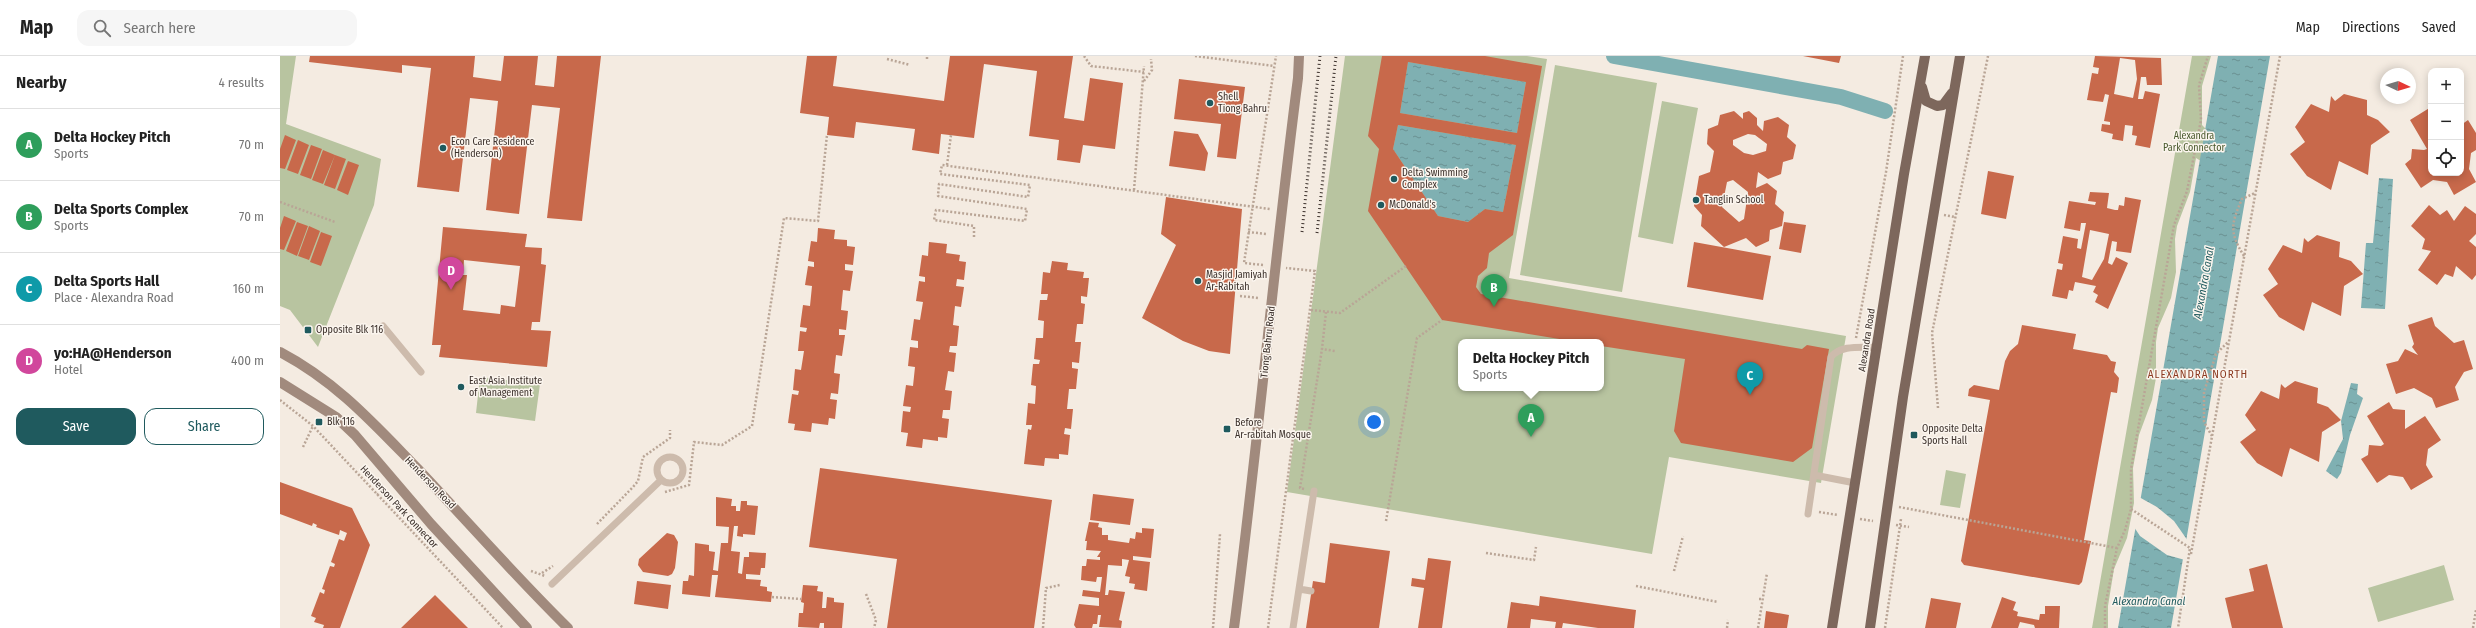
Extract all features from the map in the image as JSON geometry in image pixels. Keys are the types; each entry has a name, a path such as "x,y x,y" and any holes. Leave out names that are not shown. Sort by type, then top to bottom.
{"main road":[{"name":"Tiong Bahru Road","path":"1234,628 1278,235 1298,78 1299,56"},
{"name":"Alexandra Road","path":"1832,628 1878,347 1904,174 1922,81 1925,56"},
{"path":"1870,628 1905,382 1960,56"},
{"path":"1922,81 1922,95 1926,100 1937,106 1943,105 1955,89"},
{"name":"Henderson Road","path":"280,352 324,379 362,411 527,588 568,628"},
{"path":"280,382 336,417 355,435 436,530 527,628"}],"lane":[{"path":"383,326 421,372"},
{"path":"1808,514 1831,357 1836,351 1854,348 1878,347"},
{"path":"1814,475 1855,483"},
{"path":"552,583 661,480"},
{"path":"1293,628 1314,491"},
{"path":"1299,589 1311,591"}],"path":[{"path":"1084,56 1091,66 1144,72"},
{"path":"1195,56 1274,66"},
{"path":"1244,263 1251,207 1276,56"},
{"path":"1854,348 1886,172 1903,56"},
{"path":"1938,408 1932,333 1988,56"},
{"path":"2105,628 2105,606 2116,548 2126,530 2131,509 2130,469 2174,225 2187,191 2201,120 2200,85 2208,56"},
{"path":"2178,628 2280,56"},
{"path":"1143,83 1152,70 1151,58"},
{"path":"887,59 910,65"},
{"path":"1134,190 1144,66"},
{"path":"689,473 694,442 722,446 752,426 784,218 818,222 827,134"},
{"path":"948,165 951,135"},
{"path":"974,237 974,226 934,220 936,210 1025,221 1027,210 938,196 939,184 1028,197 1030,185 940,174 942,164 1281,211"},
{"path":"2244,256 2234,240 2234,218 2242,199 2255,193"},
{"path":"280,202 335,222"},
{"path":"1248,232 1278,235"},
{"path":"1311,310 1340,313 1406,266"},
{"path":"1268,628 1315,271"},
{"path":"1240,296 1272,299"},
{"path":"1314,491 1300,488 1322,349 1326,312"},
{"path":"1386,521 1417,338 1442,320"},
{"path":"2212,436 2204,422 2204,392 2216,354 2228,342"},
{"path":"1322,349 1335,351"},
{"name":"Henderson Park Connector","path":"280,400 313,426 503,628"},
{"path":"303,447 313,426"},
{"path":"592,529 638,481 643,457 670,438 670,430"},
{"path":"1903,508 2116,548"},
{"path":"2131,509 2190,548 2190,554"},
{"path":"1885,628 1901,519"},
{"path":"1213,628 1220,534"},
{"path":"1674,571 1683,536"},
{"path":"1486,553 1534,560 1536,547"},
{"path":"552,583 542,573 559,562"},
{"path":"1758,628 1767,573"},
{"path":"1043,628 1046,588 1060,585"},
{"path":"1636,586 1718,602"},
{"path":"866,594 876,620 874,628"},
{"path":"772,597 801,599"},
{"path":"1758,599 1763,599"},
{"path":"2473,628 2476,610"},
{"path":"1727,628 1728,620"}],"green space":[{"path":"280,56 296,56 286,124 381,159 374,205 318,347 290,310 280,306"},
{"path":"1345,56 1527,56 1547,59 1509,278 1846,336 1821,483 1669,457 1652,554 1287,492"},
{"name":"Alexandra Park Connector","path":"2192,56 2211,56 2202,86 2202,125 2207,130 2201,161 2196,158 2190,192 2177,226 2175,239 2176,272 2171,298 2158,328 2156,342 2156,378 2152,400 2139,435 2133,468 2134,503 2127,538 2114,569 2108,606 2108,628 2092,628"},
{"path":"1555,65 1657,83 1622,292 1520,275"},
{"path":"1662,101 1698,108 1673,244 1638,237"},
{"path":"480,377 540,384 535,421 476,413"},
{"path":"1946,470 1966,474 1960,508 1940,505"},
{"path":"2444,565 2454,600 2378,622 2368,588"}],"water":[{"name":"Alexandra Canal","path":"2218,56 2270,56 2171,628 2118,628"},
{"path":"1408,62 1526,82 1517,133 1400,113"},
{"path":"1398,125 1516,145 1503,212 1485,209 1468,222 1438,216 1393,149"},
{"path":"2379,178 2393,179 2385,309 2361,308 2366,243 2373,243"},
{"path":"2351,383 2358,384 2357,394 2363,398 2350,435 2341,473 2337,479 2326,471 2343,439 2341,421"}],"pier":[{"path":"2139,497 2157,507 2174,521 2188,541 2185,560 2167,555 2140,536 2134,527"}],"building":[{"name":"Econ Care Residence (Henderson)","path":"310,56 475,56 473,77 501,81 504,56 538,56 535,85 554,87 557,56 601,56 582,221 547,218 560,108 532,105 519,214 486,210 498,101 470,98 459,192 417,187 431,68 402,65 402,73 309,62"},
{"path":"807,56 837,56 833,86 944,101 950,56 1073,56 1064,118 1084,121 1090,78 1123,83 1115,149 1083,145 1080,163 1057,160 1059,140 1029,136 1037,71 984,64 974,138 941,134 939,154 912,150 915,129 856,122 854,138 827,135 829,117 800,113"},
{"path":"1382,56 1485,56 1542,66 1513,235 1489,253 1487,268 1478,276 1476,287 1481,294 1802,349 1807,345 1829,349 1812,448 1793,462 1681,443 1674,431 1685,359 1604,346 1604,339 1559,339 1442,320 1368,211 1379,149 1368,136","holes":["1408,62 1526,82 1517,133 1400,113","1398,125 1516,145 1503,212 1485,209 1468,222 1438,216 1393,149"]},
{"path":"1803,56 1841,56 1839,63"},
{"path":"2095,56 2161,58 2162,85 2147,85 2146,77 2141,77 2138,99 2143,99 2145,91 2160,94 2150,148 2135,145 2137,136 2132,135 2133,126 2125,125 2123,141 2112,139 2113,134 2101,131 2102,124 2110,125 2110,122 2104,121 2109,95 2105,94 2103,102 2087,100 2092,73 2098,74 2099,68 2093,67","holes":["2120,58 2135,60 2137,79 2133,98 2114,94"]},
{"name":"Shell Tiong Bahru","path":"1179,79 1245,87 1236,159 1217,157 1221,124 1174,119"},
{"path":"2344,94 2367,100 2367,115 2378,120 2390,132 2371,145 2368,175 2339,161 2331,190 2307,176 2290,154 2305,142 2295,127 2311,104 2329,112 2331,96 2335,101"},
{"path":"2428,109 2428,176 2464,176 2464,123 2468,120 2476,133 2476,150 2471,153 2469,169 2476,182 2454,195 2447,182 2433,180 2421,188 2405,164 2411,159 2412,149 2427,149 2410,120"},
{"path":"1734,111 1743,119 1743,113 1749,111 1757,118 1757,125 1763,131 1764,121 1778,117 1789,125 1787,137 1796,145 1793,159 1783,162 1781,174 1768,179 1758,172 1756,188 1767,183 1777,191 1775,204 1784,212 1782,226 1770,230 1769,241 1756,247 1746,238 1724,247 1701,226 1702,215 1694,206 1699,176 1710,172 1714,151 1707,144 1708,129 1718,125 1720,115","holes":["1748,134 1755,135 1767,144 1766,151 1753,155 1744,153 1733,145 1733,140","1733,180 1748,192 1744,219 1739,222 1722,207 1727,182"]},
{"path":"1174,131 1198,134 1208,153 1205,171 1169,166"},
{"path":"285,135 296,140 285,169 280,168 280,149"},
{"path":"298,140 309,145 298,174 287,170"},
{"path":"311,145 322,149 311,179 300,175"},
{"path":"323,150 335,155 323,184 312,180"},
{"path":"335,155 346,159 335,189 324,185"},
{"path":"348,161 359,165 348,195 337,190"},
{"path":"1988,171 2014,176 2006,219 1981,214"},
{"path":"2090,192 2109,193 2107,208 2118,210 2119,205 2124,206 2125,197 2141,200 2131,253 2116,251 2117,242 2112,241 2108,263 2112,265 2116,257 2128,263 2108,309 2095,302 2098,295 2093,292 2096,286 2075,282 2073,291 2069,290 2067,299 2052,296 2057,269 2062,270 2063,264 2058,263 2063,236 2078,239 2077,248 2081,249 2086,223 2081,223 2080,231 2064,228 2069,201 2095,205 2096,202 2088,201","holes":["2090,230 2109,234 2104,259 2092,280 2082,277"]},
{"name":"Masjid Jamiyah Ar-Rabitah","path":"1166,197 1242,209 1230,354 1209,351 1183,341 1142,318 1176,245 1161,234"},
{"path":"2429,205 2440,215 2447,210 2454,221 2465,206 2476,214 2476,234 2469,241 2476,247 2476,275 2472,280 2456,266 2453,277 2445,274 2437,285 2418,270 2431,251 2422,249 2425,239 2411,226"},
{"path":"284,216 296,221 284,250 280,249 280,228"},
{"path":"297,222 308,226 297,256 286,251"},
{"path":"1784,222 1806,225 1801,253 1779,249"},
{"path":"309,226 320,231 309,260 298,256"},
{"path":"443,227 527,234 525,247 542,248 541,264 546,265 540,322 532,322 531,330 551,331 547,367 439,357 441,345 432,345","holes":["464,260 520,266 515,307 501,305 500,314 463,310 467,275 463,275"]},
{"path":"818,228 835,230 834,239 847,240 847,246 855,247 853,265 845,264 845,270 853,271 850,291 843,290 841,310 848,311 846,330 839,329 839,335 845,335 842,356 836,355 834,373 840,374 838,394 831,393 830,399 837,400 835,419 829,418 828,425 812,423 811,432 794,430 795,424 788,423 792,394 798,395 799,391 793,390 795,369 801,370 804,351 798,351 800,331 806,332 807,328 800,327 803,305 810,306 812,286 805,285 808,266 814,267 814,262 808,261 811,241 817,242"},
{"path":"321,232 332,236 321,266 310,262"},
{"path":"2317,235 2340,242 2339,257 2351,261 2363,274 2344,286 2341,316 2312,302 2304,331 2279,317 2263,295 2278,284 2268,269 2283,245 2302,253 2304,238 2308,242"},
{"path":"929,242 947,244 946,253 960,255 959,261 966,262 964,280 957,279 956,286 964,287 961,307 955,306 953,325 959,326 957,346 950,346 949,352 956,353 954,372 948,371 945,390 952,391 950,410 943,410 942,418 949,419 947,438 938,437 938,441 923,439 922,448 906,446 908,433 901,432 903,411 910,412 911,407 903,406 906,385 913,386 915,367 908,366 910,347 918,348 918,341 911,340 914,319 920,320 923,302 916,301 919,281 925,282 925,277 919,276 922,255 928,256"},
{"path":"1694,242 1771,256 1763,300 1687,287"},
{"path":"1052,261 1068,263 1067,270 1084,272 1083,278 1089,278 1087,297 1081,296 1081,303 1085,304 1083,324 1077,324 1075,342 1081,342 1079,363 1072,362 1072,368 1078,369 1076,389 1069,389 1067,409 1073,409 1071,429 1065,428 1064,434 1070,435 1068,455 1059,454 1059,459 1045,458 1044,466 1024,464 1028,429 1031,430 1032,425 1026,425 1028,403 1035,404 1036,386 1031,385 1033,364 1039,364 1040,360 1034,359 1036,338 1043,338 1044,321 1038,320 1040,300 1047,300 1048,294 1041,294 1043,272 1050,273"},
{"path":"2432,317 2435,326 2454,343 2464,340 2473,369 2464,372 2455,387 2459,400 2436,408 2432,398 2414,388 2396,394 2386,364 2398,361 2405,349 2418,355 2412,347 2414,344 2408,325"},
{"path":"2022,325 2076,334 2073,349 2107,355 2111,361 2116,362 2114,372 2119,378 2117,393 2111,392 2084,540 2091,541 2082,582 2079,585 1964,565 1961,561 1990,400 1968,396 1969,389 1974,385 1999,390 2005,361 2010,351 2018,344"},
{"path":"2295,381 2318,388 2317,403 2328,407 2341,420 2322,432 2319,462 2290,448 2282,477 2257,463 2240,442 2256,430 2245,415 2261,391 2279,399 2281,384 2285,388"},
{"path":"2389,402 2393,409 2405,410 2405,429 2425,416 2441,440 2428,449 2426,465 2433,477 2411,490 2403,477 2389,475 2377,483 2361,459 2368,455 2369,445 2381,446 2384,444 2367,416"},
{"path":"820,468 1052,500 1034,628 887,628 897,559 809,547"},
{"path":"280,482 352,508 370,545 340,628 323,628 324,625 314,622 316,618 311,616 320,592 324,594 325,590 322,589 330,566 334,567 335,564 331,562 339,539 344,541 347,533 340,530 339,535 316,527 317,525 313,523 312,526 280,514"},
{"path":"1093,494 1134,499 1130,525 1090,520"},
{"path":"716,497 732,499 731,506 736,506 736,511 740,511 741,501 747,501 747,505 758,506 755,535 743,534 743,537 737,536 738,526 734,526 731,551 740,552 738,573 742,574 744,557 749,557 749,552 766,553 765,568 761,568 760,575 746,574 746,579 761,580 760,586 767,587 767,591 772,592 771,602 715,597 718,575 712,575 710,597 682,594 683,581 688,581 689,575 694,576 695,543 709,545 709,551 715,552 713,570 718,571 721,543 728,543 729,527 716,526"},
{"path":"1089,522 1099,523 1098,527 1102,528 1102,535 1108,535 1108,540 1129,543 1130,538 1135,539 1136,532 1142,533 1142,528 1154,529 1151,558 1133,556 1133,560 1150,562 1147,591 1134,589 1135,584 1129,583 1130,577 1125,576 1129,560 1122,559 1122,566 1108,565 1105,595 1108,595 1109,590 1125,592 1119,620 1122,621 1121,628 1099,627 1101,615 1098,615 1097,624 1093,624 1092,628 1076,628 1074,625 1079,604 1099,606 1099,598 1082,596 1083,590 1100,592 1102,577 1097,577 1096,582 1081,580 1082,566 1086,566 1087,559 1100,560 1100,557 1097,557 1101,551 1086,550 1087,541 1085,541"},
{"path":"667,533 674,535 678,542 675,568 672,574 668,576 643,572 638,565 639,559"},
{"path":"1330,543 1390,551 1379,628 1306,628 1313,581 1325,583"},
{"path":"1428,558 1451,561 1442,628 1418,628 1424,588 1411,586 1412,578 1425,580"},
{"path":"2267,564 2283,628 2232,628 2225,598 2254,591 2249,569"},
{"path":"637,581 671,585 668,609 634,604"},
{"path":"803,585 818,586 817,591 823,592 822,608 826,608 827,597 834,598 834,602 844,603 842,628 824,628 824,623 820,623 819,628 798,627 799,613 803,613 804,603 801,602"},
{"path":"435,595 468,628 401,628"},
{"path":"1540,596 1636,610 1634,628 1598,628 1563,623 1562,628 1555,628 1556,622 1531,619 1530,628 1507,628 1511,602 1539,606"},
{"path":"2002,597 2016,602 2013,610 2018,612 2017,616 2039,620 2040,614 2045,614 2045,606 2060,606 2059,628 2035,628 2034,625 2020,622 2018,628 1991,628"},
{"path":"1931,598 1961,603 1956,628 1925,628"},
{"path":"1766,611 1789,615 1787,628 1764,628"}],"waterway":[{"path":"1614,56 1841,97 1885,111"}],"railway":[{"path":"1302,232 1320,56"},
{"path":"1317,233 1336,56"}],"place":[{"name":"Shell Tiong Bahru","path":"1210,103"},
{"name":"Econ Care Residence (Henderson)","path":"443,148"},
{"name":"Delta Swimming Complex","path":"1394,179"},
{"name":"Tanglin School","path":"1696,200"},
{"name":"McDonald's","path":"1381,205"},
{"name":"Masjid Jamiyah Ar-Rabitah","path":"1198,281"},
{"name":"yo:HA@Henderson","path":"451,290"},
{"name":"Delta Sports Complex","path":"1494,307"},
{"name":"Opposite Blk 116","path":"308,330"},
{"name":"East Asia Institute of Management","path":"461,387"},
{"name":"Delta Sports Hall","path":"1750,395"},
{"name":"Blk 116","path":"319,422"},
{"name":"Before Ar-rabitah Mosque","path":"1227,429"},
{"name":"Opposite Delta Sports Hall","path":"1914,435"},
{"name":"Delta Hockey Pitch","path":"1531,437"}],"district":[{"name":"ALEXANDRA NORTH","path":"2198,374"}]}
